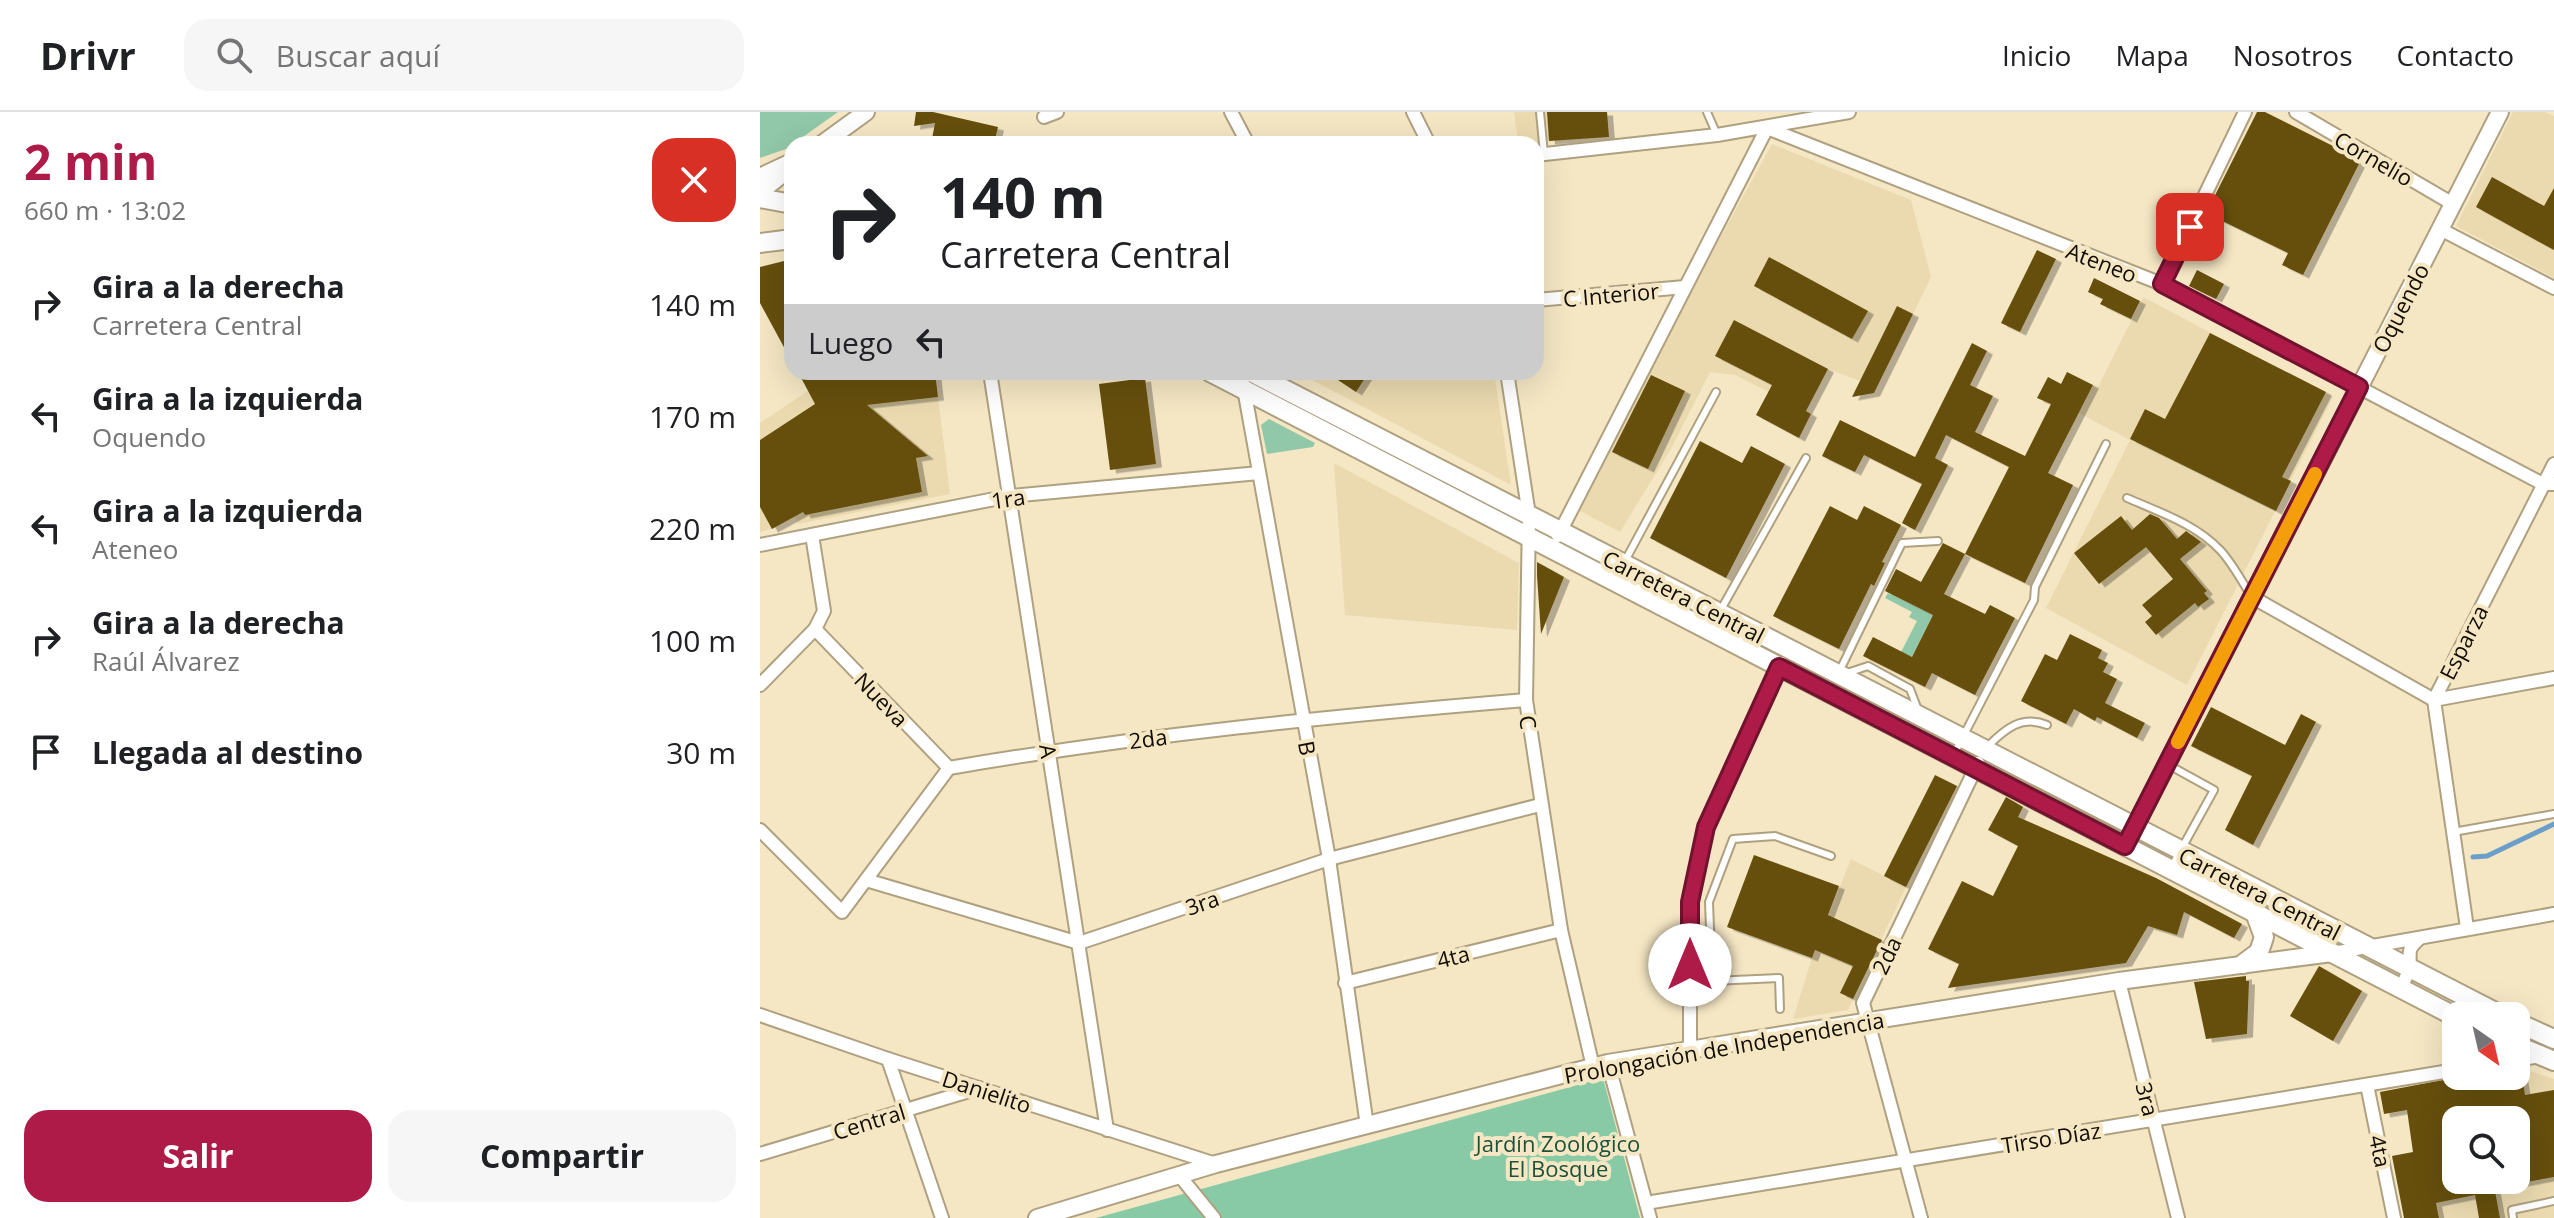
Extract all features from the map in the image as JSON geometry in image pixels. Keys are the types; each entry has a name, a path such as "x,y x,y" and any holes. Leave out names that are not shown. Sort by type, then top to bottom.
{"main road":[{"path":"760,178 784,168"},
{"path":"760,195 784,202"},
{"path":"760,243 784,240"},
{"name":"Carretera Central","path":"1249,380 1529,515 2474,1002"},
{"name":"Carretera Central","path":"1249,380 1528,537 2442,1010"},
{"path":"2243,964 2259,952 2264,937 2261,924 2253,913 2261,893"},
{"path":"2530,1028 2554,1039"}],"street":[{"path":"833,136 866,112"},
{"path":"1044,117 1057,112"},
{"path":"1231,112 1244,136"},
{"path":"1413,112 1425,136"},
{"path":"1544,154 1717,135 1849,112"},
{"path":"2162,284 2245,112"},
{"name":"Cornelio","path":"2296,112 2453,204"},
{"name":"Oquendo","path":"2125,846 2500,112"},
{"path":"1552,549 1767,128"},
{"name":"Ateneo","path":"1767,128 2162,284 2549,484"},
{"path":"760,195 784,172"},
{"path":"2440,229 2554,288"},
{"name":"C Interior","path":"1544,299 1685,287"},
{"name":"A","path":"991,380 1107,1130"},
{"name":"B","path":"1245,380 1259,473 1329,859 1367,1126"},
{"name":"C","path":"1508,380 1529,515 1526,700 1540,805 1561,930 1600,1065"},
{"name":"Esparza","path":"2467,928 2434,700 2549,484 2554,464"},
{"name":"1ra","path":"760,545 1010,496 1259,473"},
{"path":"760,685 815,629 824,611 812,535"},
{"path":"2252,597 2434,700 2554,678"},
{"name":"Nueva","path":"815,629 949,768"},
{"path":"1690,1050 1690,902 1706,827 1787,649"},
{"name":"2da","path":"949,768 1049,751 1303,719 1526,700"},
{"name":"2da","path":"1921,1218 1863,1003 1984,750"},
{"path":"760,830 842,912 949,768"},
{"name":"3ra","path":"1079,943 1329,859 1540,805"},
{"path":"866,880 1079,943"},
{"name":"Prolongación de Independencia","path":"1037,1218 1216,1164 1600,1065 2119,981 2332,953 2554,914"},
{"name":"4ta","path":"1345,983 1561,930"},
{"path":"2400,989 2410,970 2408,954 2411,946 2423,936"},
{"name":"3ra","path":"2119,981 2178,1218"},
{"name":"Danielito","path":"760,1015 1216,1164"},
{"path":"888,1059 942,1218"},
{"path":"1600,1065 1650,1218"},
{"name":"Tirso Díaz","path":"1646,1203 2442,1072"},
{"name":"4ta","path":"2367,1085 2395,1218"},
{"name":"Central","path":"760,1154 979,1088"},
{"path":"1179,1175 1214,1218"}],"lane":[{"path":"1540,112 1540,136"},
{"path":"1707,112 1717,135"},
{"path":"1623,564 1716,392"},
{"path":"1952,757 2034,600 2035,587 2106,444"},
{"path":"1709,631 1806,458"},
{"path":"2127,498 2183,523 2210,542 2222,552 2252,597"},
{"path":"1838,675 1902,543 1938,541"},
{"path":"1984,750 2017,724 2035,720 2047,725"},
{"path":"2167,764 2214,790 2170,870"},
{"path":"2453,832 2554,814"},
{"path":"1712,981 1709,902 1733,839 1775,836 1831,856"},
{"path":"1690,996 1695,996 1712,981 1779,978 1780,1009"},
{"path":"2513,1218 2512,1210 2554,1201"}],"shaded area":[{"path":"1514,112 1607,112 1609,137 1544,142 1544,136 1517,136"},
{"path":"2513,112 2545,112 2554,116 2554,278 2456,226"},
{"path":"1772,144 1911,200 1931,277 1913,314 1897,307 1860,381 1828,369 1806,411 1735,375 1710,372 1672,447 1620,532 1578,510 1659,349"},
{"path":"2143,297 2333,397 2187,685 2046,608 2130,440 2079,413 2093,385 2098,387"},
{"path":"1312,380 1495,380 1511,485"},
{"path":"808,391 815,404 867,405 938,397 950,494 798,524 794,517 760,532 760,423"},
{"path":"1334,463 1519,563 1517,630 1345,615"},
{"path":"1851,859 1906,887 1848,1010 1793,1019 1812,958"},
{"path":"2530,1071 2554,1079 2554,1218 2427,1218 2442,1180 2442,1194 2530,1194 2530,1106 2516,1106 2516,1090 2530,1090"}],"green space":[{"path":"760,112 838,112 804,136 784,136 784,150 760,158"},
{"path":"1269,419 1315,443 1313,447 1267,454 1261,425"},
{"path":"1888,593 1933,615 1912,657 1901,652 1917,621 1909,617 1912,612 1885,598"},
{"name":"Jardín Zoológico El Bosque","path":"1603,1078 1640,1218 1096,1218"}],"building":[{"path":"916,112 933,112 998,127 996,136 933,136 935,123 914,126"},
{"path":"1547,112 1607,112 1609,137 1549,141"},
{"path":"2257,112 2265,112 2361,160 2303,275 2282,265 2288,253 2206,213"},
{"path":"2492,177 2544,206 2554,188 2554,250 2476,207"},
{"path":"2037,250 2056,259 2020,332 2001,323"},
{"path":"1769,257 1868,311 1852,339 1754,286"},
{"path":"784,261 784,347 760,303 760,267"},
{"path":"2197,270 2224,284 2216,299 2189,286"},
{"path":"2094,278 2140,301 2131,319 2100,304 2103,299 2088,292"},
{"path":"1897,306 1913,314 1874,393 1852,397"},
{"path":"1734,320 1828,369 1806,411 1811,414 1799,438 1756,415 1772,385 1715,356"},
{"path":"2210,333 2326,392 2282,477 2291,481 2276,511 2130,439 2145,409 2165,419"},
{"path":"1972,343 1987,351 1970,385 1993,396 1975,432 2025,456 2051,404 2037,398 2048,377 2061,384 2067,372 2093,385 2048,473 2073,485 2025,583 1965,554 2009,467 1946,435 1935,458 1948,465 1915,530 1902,523 1922,484 1864,455 1855,472 1822,456 1840,420 1915,457"},
{"path":"1651,375 1685,391 1648,469 1612,452"},
{"path":"802,380 936,380 938,397 867,405 928,456 916,458 922,492 805,515 803,512 772,529 760,507 760,440 815,404"},
{"path":"1145,380 1156,464 1110,470 1099,384"},
{"path":"1338,380 1364,380 1356,392"},
{"path":"1700,441 1742,463 1751,446 1785,464 1726,578 1650,538"},
{"path":"1830,506 1857,520 1864,506 1901,525 1874,586 1871,584 1839,649 1773,616"},
{"path":"2150,514 2159,518 2177,539 2186,531 2201,542 2180,559 2207,591 2204,593 2209,599 2198,607 2195,603 2156,635 2145,622 2152,616 2142,605 2173,579 2146,547 2099,584 2074,553 2121,516 2132,530"},
{"path":"1943,543 1965,554 1944,594 1985,614 1990,605 2015,618 1975,695 1932,673 1925,687 1863,656 1873,637 1912,657 1933,615 1885,591 1896,569 1921,582"},
{"path":"1537,562 1564,577 1541,634 1537,576"},
{"path":"2070,634 2102,650 2098,658 2108,663 2103,672 2117,679 2105,703 2145,723 2137,738 2074,709 2066,724 2021,701 2045,654 2057,660"},
{"path":"2211,707 2285,745 2301,714 2316,722 2253,845 2225,830 2252,776 2191,746"},
{"path":"1935,775 1957,786 1906,887 1884,876"},
{"path":"2006,797 2023,807 2018,817 2156,878 2242,924 2234,938 2184,912 2177,935 2148,926 2126,963 1948,988 1959,964 1928,949 1962,881 1993,896 2018,846 1988,830"},
{"path":"1754,855 1839,886 1828,915 1882,940 1853,999 1840,993 1853,966 1815,950 1812,958 1727,927"},
{"path":"2319,966 2362,991 2333,1041 2290,1016"},
{"path":"2246,976 2246,981 2249,981 2247,1034 2206,1039 2194,982"},
{"path":"2442,1080 2442,1090 2524,1090 2525,1095 2554,1090 2554,1177 2530,1181 2530,1106 2442,1106 2442,1194 2496,1194 2500,1218 2479,1218 2475,1195 2436,1203 2439,1218 2404,1218 2392,1156 2413,1152 2407,1110 2384,1114 2380,1092"}],"waterway":[{"path":"2473,857 2487,856 2554,824"}],"slow traffic":[{"path":"2178,742 2315,474"}],"route":[{"path":"1690,965 1690,902 1706,827 1779,667 2125,846 2359,387 2162,284 2190,227"}]}
